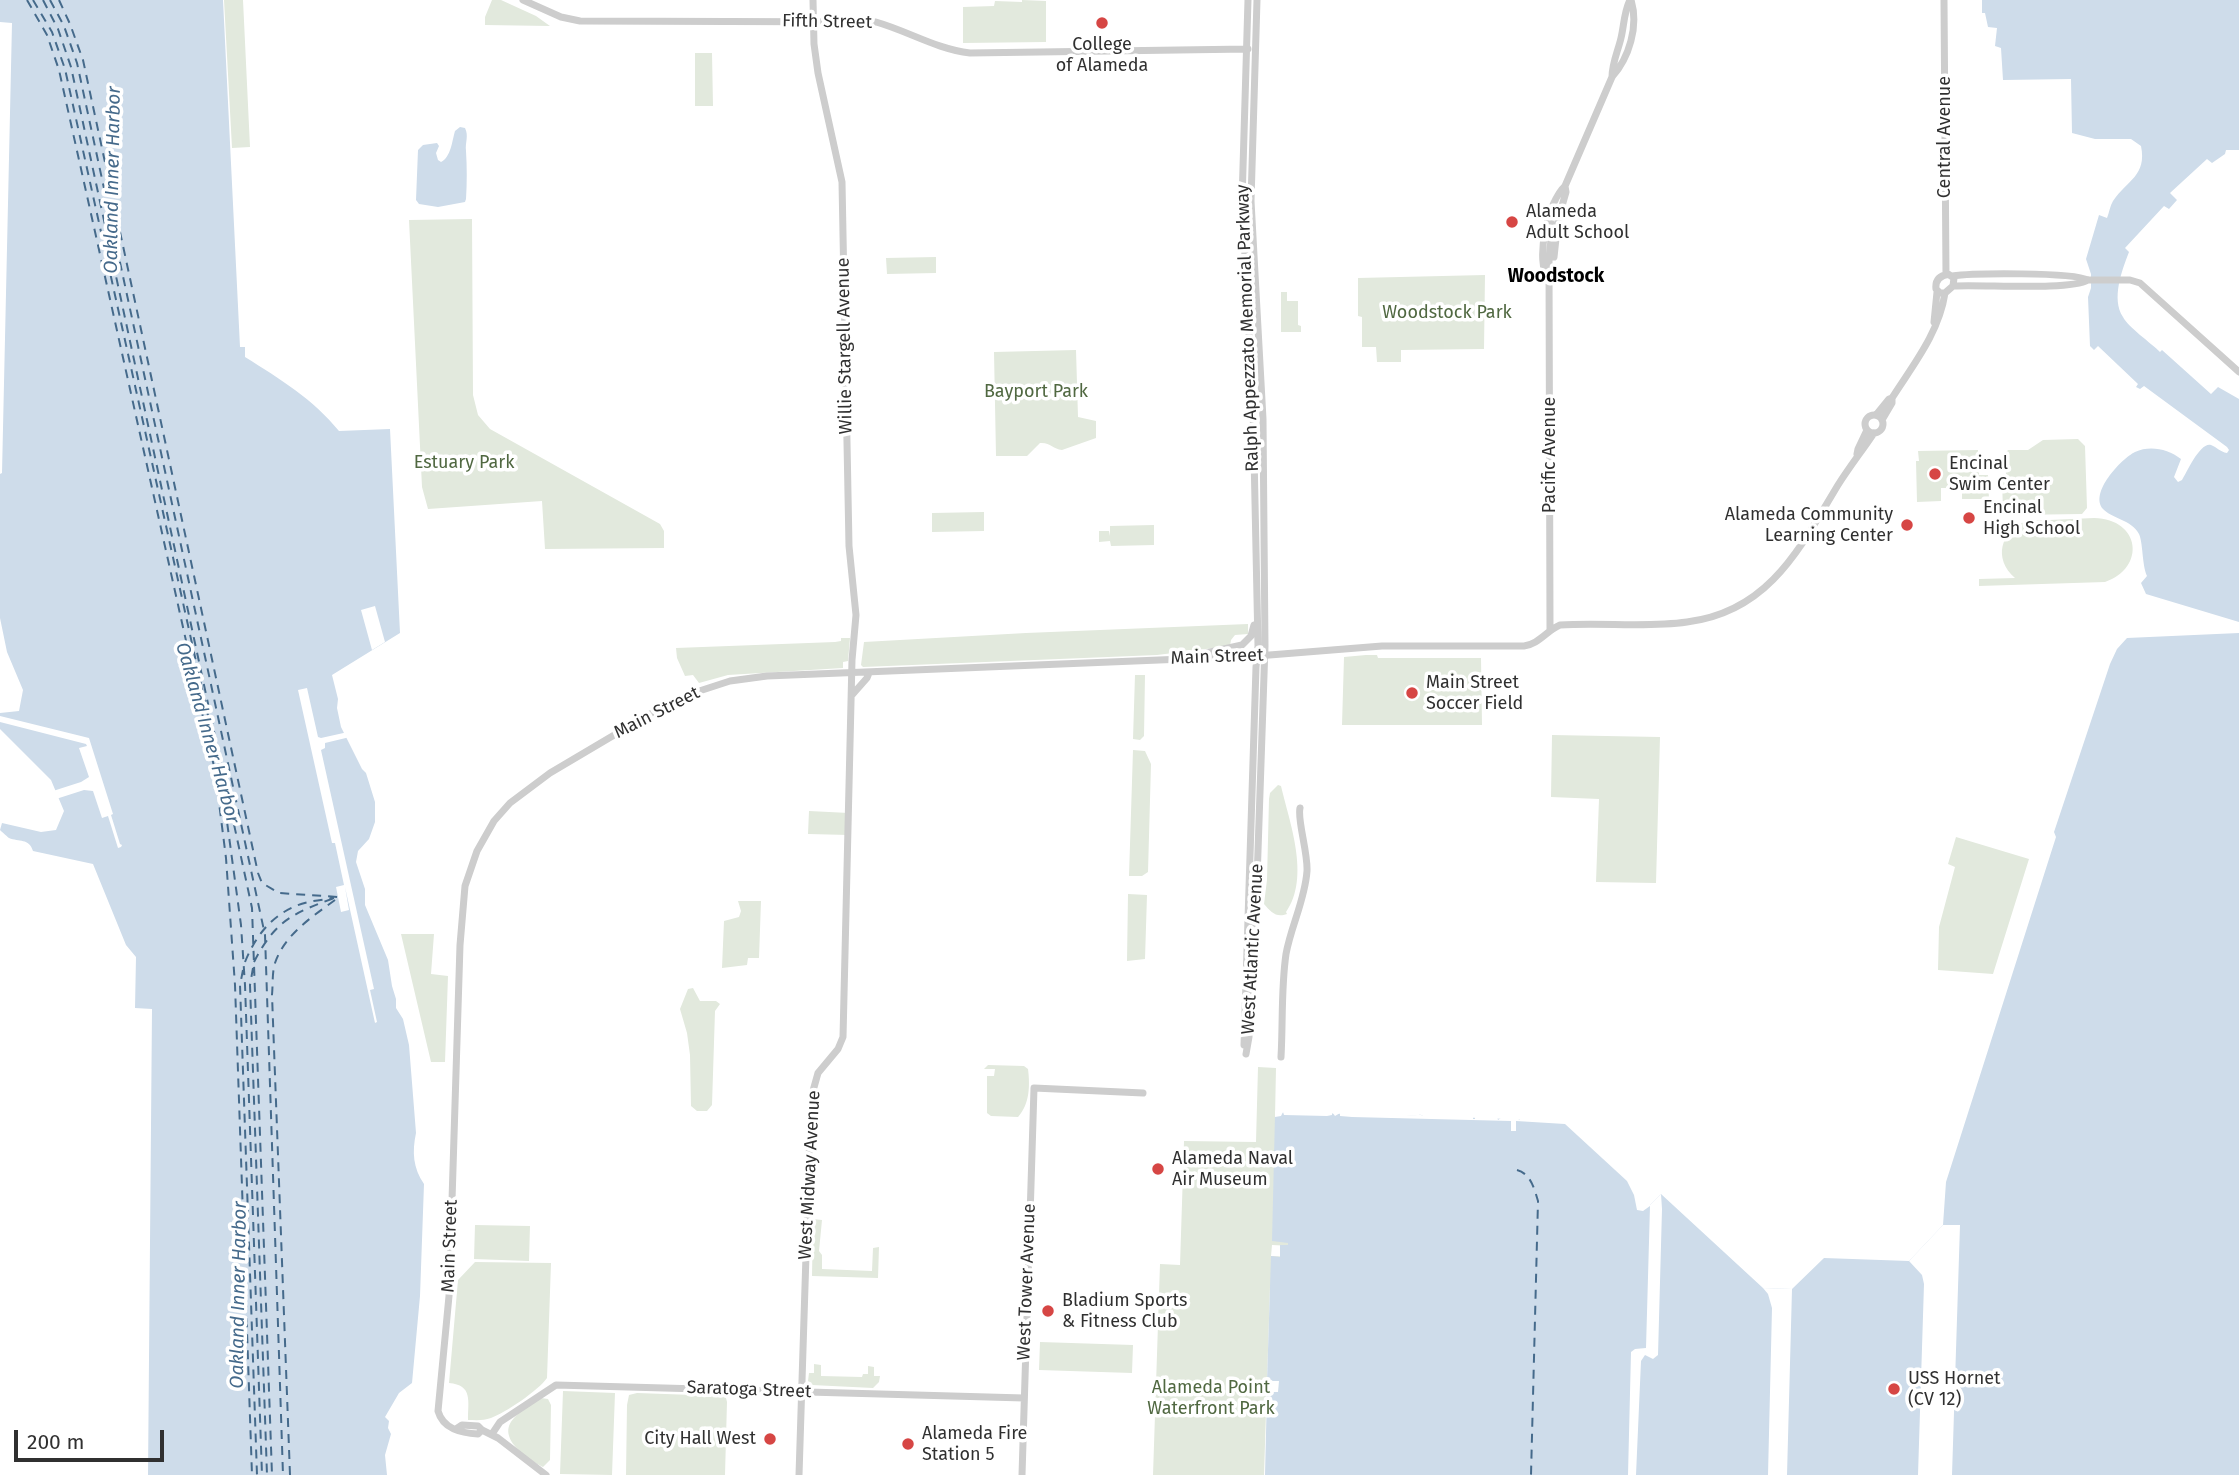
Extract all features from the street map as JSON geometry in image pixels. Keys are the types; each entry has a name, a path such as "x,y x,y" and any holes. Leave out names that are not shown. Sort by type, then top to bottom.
{"street":[{"name":"Fifth Street","path":"523,0 561,17 580,21 876,22 934,46 970,53 1255,49"},
{"name":"Willie Stargell Avenue","path":"811,0 818,72 842,182 849,546 856,615 852,673"},
{"name":"Ralph Appezzato Memorial Parkway","path":"1248,0 1242,201 1253,406 1261,656"},
{"name":"Ralph Appezzato Memorial Parkway","path":"1257,0 1251,201 1263,433 1261,656"},
{"path":"1612,77 1612,67 1630,0"},
{"path":"1549,280 1552,228 1549,216 1565,186 1612,77 1619,70 1631,42 1633,15 1630,0"},
{"name":"Central Avenue","path":"1944,0 1949,275"},
{"path":"1626,14 1631,42"},
{"name":"Pacific Avenue","path":"1550,630 1549,280 1554,275 1558,220 1566,192 1565,186"},
{"path":"1949,275 1955,282 1954,286"},
{"path":"1941,292 1936,286 1938,279 1949,275 2057,275 2088,280 2136,281 2145,286 2239,372"},
{"path":"1941,292 1954,286 2058,285 2088,280"},
{"path":"1870,431 1882,427 1879,417 1929,340 1941,292"},
{"path":"1870,431 1865,424 1866,419 1871,415 1879,417"},
{"path":"1550,630 1560,625 1572,624 1691,622 1745,603 1766,588 1790,562 1857,454 1862,453 1870,431"},
{"path":"1182,659 1213,650 1237,647 1251,636 1254,627 1253,560 1256,556"},
{"name":"Main Street","path":"492,1434 478,1426 462,1425 456,1429 444,1423 440,1418 438,1403 448,1318 462,914 468,874 481,842 509,803 532,785 648,715 687,695 720,683 753,677 1261,656 1375,646 1524,646 1536,642 1550,630"},
{"name":"West Atlantic Avenue","path":"1261,656 1257,880 1251,941 1249,1037 1245,1054 1245,965 1261,656"},
{"name":"West Midway Avenue","path":"799,1475 811,1098 818,1073 838,1049 842,1037 852,673"},
{"path":"852,695 869,673"},
{"name":"West Atlantic Avenue","path":"1282,1057 1286,954 1307,874 1307,853 1300,808"},
{"name":"West Tower Avenue","path":"1022,1475 1034,1088 1143,1093"},
{"name":"Saratoga Street","path":"492,1434 500,1422 556,1385 1024,1398"},
{"path":"492,1434 545,1475"}],"green space":[{"path":"224,0 243,0 250,147 232,148"},
{"path":"492,0 501,0 536,16 550,26 485,25 485,17"},
{"path":"995,1 1046,1 1046,42 963,43 963,7 994,6"},
{"path":"695,53 712,53 713,106 695,106"},
{"name":"Estuary Park","path":"472,219 473,395 478,415 490,429 660,524 664,531 664,548 545,549 542,501 428,509 422,487 409,220"},
{"path":"936,257 936,273 887,274 886,258"},
{"name":"Woodstock Park","path":"1485,275 1484,349 1401,350 1401,362 1377,362 1376,347 1362,347 1362,317 1358,316 1358,278"},
{"path":"1281,292 1287,292 1287,301 1298,301 1298,325 1301,326 1301,332 1281,332"},
{"name":"Bayport Park","path":"1076,350 1078,417 1096,421 1096,438 1062,450 1040,443 1027,456 996,456 994,352"},
{"path":"2078,439 2085,446 2087,508 2082,514 2013,515 2003,511 2002,480 2006,475 2005,454 2008,450 2028,450 2043,440"},
{"path":"1978,450 1979,475 1988,475 1989,499 1962,499 1962,476 1953,475 1953,488 1941,488 1941,501 1917,502 1918,451"},
{"path":"984,512 984,531 932,532 932,513"},
{"path":"2094,518 2110,520 2121,526 2129,535 2132,556 2118,575 2105,582 1979,586 1979,579 2015,578 2008,571 2002,554 2006,538 2018,526 2027,521"},
{"path":"1154,525 1154,545 1111,546 1110,541 1099,542 1099,531 1109,531 1110,536 1110,526"},
{"path":"1248,624 1248,634 1235,635 1230,646 1157,655 861,665 864,642"},
{"path":"841,638 850,638 848,661 843,662 843,668 728,675 699,683 693,675 685,676 677,658 676,648 835,642 841,641"},
{"name":"Main Street Soccer Field","path":"1377,655 1378,658 1481,658 1482,725 1342,725 1344,657"},
{"path":"1135,675 1145,675 1144,736 1140,740 1133,739"},
{"path":"1552,735 1660,737 1656,883 1596,882 1599,799 1551,797"},
{"path":"1133,750 1145,751 1151,764 1148,872 1142,876 1129,876"},
{"path":"1278,785 1281,786 1293,832 1298,866 1293,898 1287,914 1280,915 1271,912 1264,904 1269,799 1270,793"},
{"path":"809,811 849,813 849,835 808,834"},
{"path":"1956,837 2029,859 1993,974 1938,970 1939,927 1955,867 1948,864"},
{"path":"1128,894 1147,895 1145,959 1127,961"},
{"path":"738,901 761,901 759,958 748,958 747,965 722,968 724,921 739,917 741,911"},
{"path":"401,934 434,934 431,974 448,976 445,1062 431,1062"},
{"path":"693,988 700,1001 716,1001 720,1004 715,1011 712,1105 707,1111 697,1111 691,1106 690,1055 680,1009 688,989"},
{"path":"988,1065 1024,1066 1028,1069 1027,1100 1018,1117 991,1116 987,1113 987,1076 994,1076 995,1069 984,1069"},
{"name":"Alameda Point Waterfront Park","path":"1258,1067 1276,1068 1275,1117 1292,1246 1272,1245 1271,1256 1293,1257 1270,1287 1264,1475 1153,1475 1160,1264 1180,1265 1184,1141 1256,1142"},
{"path":"813,1219 822,1220 819,1251 822,1255 822,1269 872,1271 873,1248 879,1247 878,1278 812,1276"},
{"path":"475,1225 530,1226 529,1261 474,1259"},
{"path":"475,1262 551,1263 547,1378 537,1389 497,1415 468,1420 466,1391 457,1384 449,1383 458,1280"},
{"path":"1040,1342 1133,1345 1132,1373 1039,1370"},
{"path":"814,1364 821,1365 821,1376 862,1377 863,1374 868,1374 868,1366 874,1367 874,1376 880,1376 879,1382 873,1388 812,1385 808,1381 809,1373 814,1373"},
{"path":"563,1391 615,1393 612,1475 560,1474"},
{"path":"637,1393 726,1398 725,1475 626,1475 627,1405 629,1395"},
{"path":"541,1398 548,1399 551,1405 550,1460 543,1467 522,1453 508,1433 514,1418"}],"water":[{"name":"Oakland Inner Harbor","path":"0,0 223,0 240,347 245,347 245,357 307,399 339,431 390,429 400,633 332,675 341,727 366,773 375,802 375,822 369,839 358,851 356,862 365,889 365,905 388,960 396,1008 403,1019 409,1045 416,1133 414,1160 424,1184 420,1296 412,1383 399,1393 385,1417 389,1421 391,1434 385,1455 387,1475 148,1475 152,1009 135,1008 136,957 126,945 93,864 33,851 26,842 9,838 0,830 2,823 41,832 56,830 64,811 51,780 0,729 0,713 19,711 23,690 7,652 0,618 0,474 12,23 0,22"},
{"path":"1982,0 2239,0 2239,150 2226,150 2225,154 2212,163 2207,159 2170,193 2177,200 2169,209 2164,206 2125,248 2129,252 2121,276 2118,302 2123,317 2140,335 2160,352 2162,350 2211,394 2218,387 2239,399 2239,622 2146,594 2141,583 2147,576 2139,534 2132,525 2103,509 2100,502 2100,494 2108,477 2135,452 2159,449 2181,459 2174,477 2178,482 2182,480 2198,453 2207,445 2222,452 2227,453 2229,450 2144,386 2140,389 2136,387 2138,384 2098,346 2094,350 2090,346 2088,297 2091,274 2086,259 2099,215 2107,218 2113,201 2138,171 2142,156 2141,146 2131,139 2095,139 2072,133 2071,79 2003,80 2001,48 1995,46 1997,28 1988,27 1985,13 1982,13"},
{"path":"460,127 465,128 467,134 465,202 438,207 419,204 416,200 418,150 423,145 437,143 439,146 436,153 441,162 451,148 455,131"},
{"path":"2239,633 2239,1475 1265,1475 1267,1392 1278,1392 1279,1381 1267,1381 1271,1256 1280,1257 1280,1245 1288,1245 1272,1241 1275,1115 1284,1112 1419,1114 1566,1121 1634,1185 1641,1207 1650,1205 1661,1194 1763,1288 1792,1289 1824,1258 1909,1261 1943,1225 1946,1182 2056,837 2054,832 2117,649 2127,638"}],"pier":[{"path":"375,606 385,642 372,650 361,610"},
{"path":"307,688 318,737 348,732 350,737 325,743 325,748 321,750 374,989 370,990 377,1022 375,1023 345,887 349,910 341,912 336,887 344,885 298,690"},
{"path":"0,716 89,738 121,847 118,848 108,816 102,818 93,791 84,790 56,799 53,791 89,777 79,748 87,746 86,744 0,722"},
{"path":"1280,1109 1416,1116 1445,1114 1473,1116 1473,1119 1475,1116 1497,1117 1498,1120 1518,1117 1519,1120 1565,1119 1634,1181 1643,1196 1643,1204 1650,1205 1661,1194 1658,1355 1653,1359 1645,1355 1641,1361 1636,1475 1628,1475 1631,1352 1646,1348 1650,1206 1643,1211 1637,1210 1627,1181 1565,1124 1516,1121 1516,1131 1511,1131 1511,1121 1352,1117 1340,1116 1340,1113 1335,1116 1332,1112 1332,1115 1327,1116 1284,1115 1283,1112 1281,1116 1275,1117 1275,1111"},
{"path":"1943,1225 1960,1225 1952,1475 1918,1475 1924,1284 1922,1275 1909,1261"},
{"path":"1763,1288 1792,1289 1787,1475 1768,1475 1772,1308"}],"ferry route":[{"path":"27,0 47,35 59,70 215,771 226,858 235,985 252,1475"},
{"path":"33,0 52,32 65,69 220,770 241,925 245,985 262,1475"},
{"path":"43,0 58,29 71,67 252,908 272,1475"},
{"path":"50,0 64,26 77,63 265,935 283,1475"},
{"path":"59,0 83,60 258,873 262,883 279,893 338,897"},
{"path":"254,962 270,936 288,919 337,897"},
{"path":"245,962 259,936 279,915 300,904 334,898"},
{"path":"290,1475 273,974 275,963 285,943 335,900"},
{"path":"253,968 250,985 267,1475"},
{"path":"243,970 240,985 257,1475"},
{"path":"1517,1170 1529,1178 1538,1201 1531,1475"}],"place":[{"name":"College of Alameda","path":"1102,23"},
{"name":"Alameda Adult School","path":"1512,222"},
{"name":"Encinal Swim Center","path":"1935,474"},
{"name":"Encinal High School","path":"1969,518"},
{"name":"Alameda Community Learning Center","path":"1907,525"},
{"name":"Main Street Soccer Field","path":"1412,693"},
{"name":"Alameda Naval Air Museum","path":"1158,1169"},
{"name":"Bladium Sports & Fitness Club","path":"1048,1311"},
{"name":"USS Hornet (CV 12)","path":"1894,1389"},
{"name":"City Hall West","path":"770,1439"},
{"name":"Alameda Fire Station 5","path":"908,1444"}],"district":[{"name":"Woodstock","path":"1556,277"}]}
